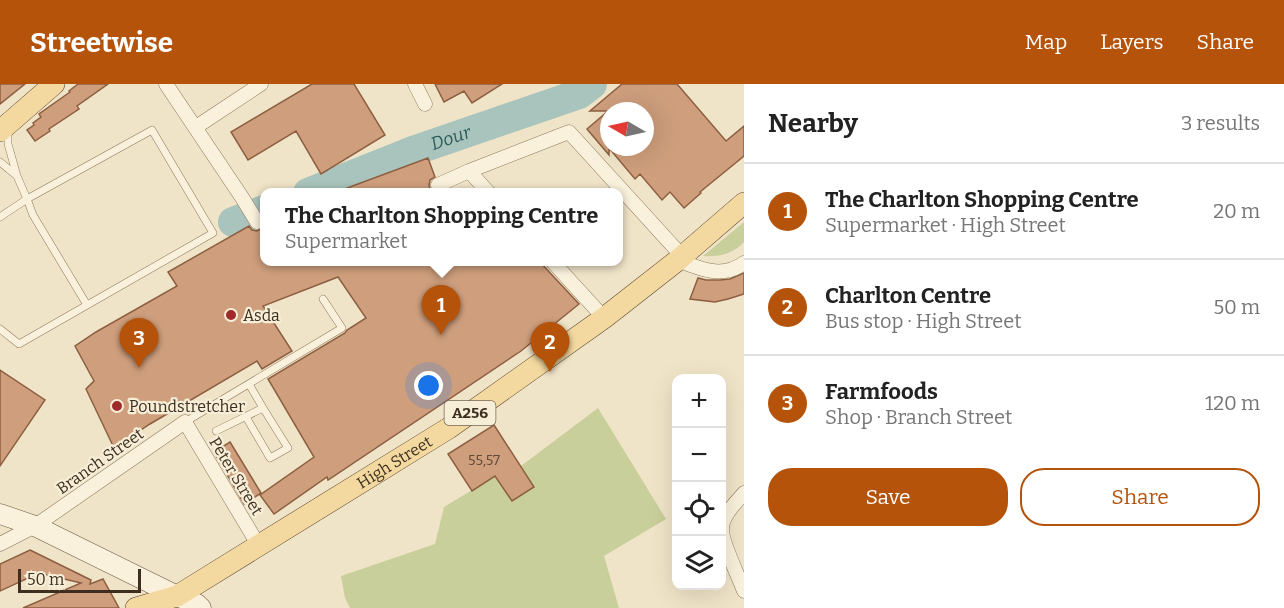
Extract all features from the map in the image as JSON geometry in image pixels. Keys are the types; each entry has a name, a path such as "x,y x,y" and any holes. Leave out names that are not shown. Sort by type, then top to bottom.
{"main road":[{"path":"4,128 54,84"},
{"name":"High Street","path":"177,596 449,428 604,318 680,258 744,203"},
{"name":"A256","path":"136,608 177,596"}],"street":[{"path":"166,84 257,222"},
{"path":"415,84 425,104"},
{"path":"196,127 257,85"},
{"path":"438,185 569,132 618,188"},
{"path":"469,171 485,188"},
{"path":"623,193 680,258 702,270 720,272 737,268 744,263"},
{"path":"557,266 604,318"},
{"name":"Peter Street","path":"185,423 259,546"},
{"name":"Branch Street","path":"0,544 35,526 185,423"},
{"path":"744,493 727,513 722,527 723,538 744,591"},
{"path":"0,514 35,526 197,604 201,608"}],"lane":[{"path":"4,128 16,176 33,215 87,305"},
{"path":"0,217 27,199 152,130 213,233 19,344 0,328"},
{"path":"0,162 16,176"},
{"path":"185,423 342,328 323,299"},
{"path":"246,417 270,458 288,448 249,384"},
{"path":"216,431 263,408"}],"green space":[{"path":"744,222 744,242 740,246 725,254 703,256"},
{"path":"598,408 666,519 604,556 619,608 350,608 345,598 341,576 435,544 444,507 495,476 512,501 534,487 521,466"}],"building":[{"path":"0,84 25,84 0,104"},
{"path":"78,84 108,84 77,106 79,109 35,141 27,130 41,117 39,114"},
{"path":"312,84 354,84 385,135 321,174 296,131 248,160 231,132"},
{"path":"435,84 502,84 472,103 464,91 444,102"},
{"path":"622,84 677,84 726,141 744,126 744,156 684,208 670,192 662,200 640,174 635,179 616,156 654,156 654,102 601,102"},
{"path":"600,103 600,111 590,111"},
{"path":"600,118 600,144 587,129"},
{"path":"428,158 435,177 430,180 430,188 347,188"},
{"path":"249,226 252,230 260,229 260,266 544,266 579,304 521,351 274,514 260,495 314,457 268,379 366,318 338,277 263,306 292,351 262,369 257,361 114,448 86,389 94,381 75,346 177,286 168,272"},
{"path":"744,273 744,294 715,302 690,299 698,278 730,279"},
{"path":"0,370 45,400 0,466"},
{"path":"494,425 534,487 512,501 495,476 472,491 448,454"},
{"path":"230,442 261,493 244,504 214,452"},
{"path":"30,550 91,580 90,584 103,579 119,608 23,608 81,583 39,573 0,591 0,564"}],"waterway":[{"name":"Dour","path":"320,188 413,151 579,94 592,84"},
{"name":"Dour","path":"233,222 260,212"}],"place":[{"name":"Asda","path":"231,315"},
{"name":"The Charlton Shopping Centre","path":"441,335"},
{"name":"Farmfoods","path":"139,368"},
{"name":"Charlton Centre","path":"550,372"},
{"name":"Poundstretcher","path":"117,406"}]}
